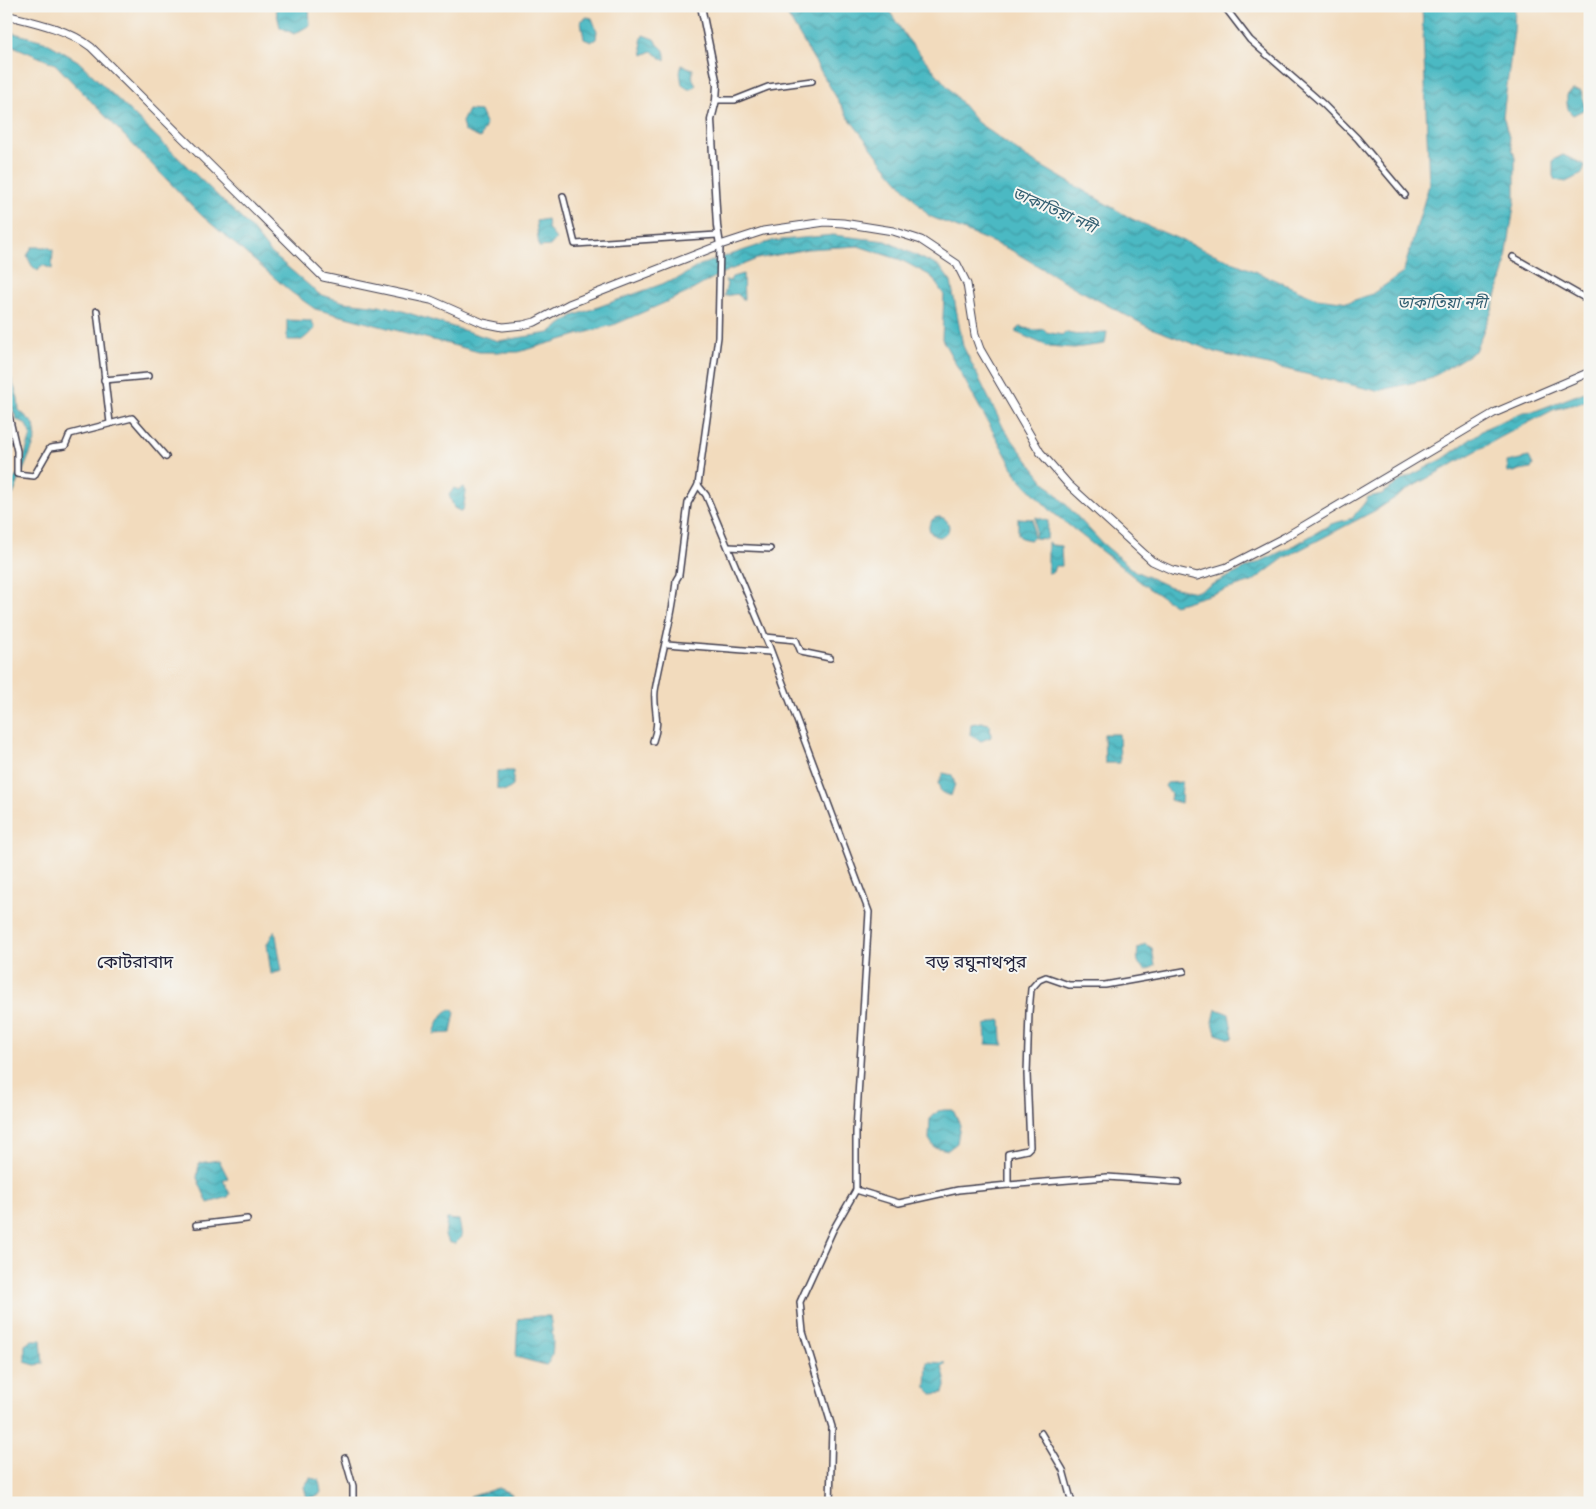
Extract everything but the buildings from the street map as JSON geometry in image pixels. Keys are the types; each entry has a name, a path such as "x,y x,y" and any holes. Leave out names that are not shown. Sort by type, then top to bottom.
{"main road":[{"path":"6,15 32,21 82,40 91,47 323,277 431,300 484,323 514,326 535,322 569,304 720,244 763,231 825,222 893,231 921,240 945,254 957,264 967,284 975,335 980,349 1040,452 1068,484 1152,561 1172,570 1197,576 1227,567 1285,537 1494,413 1590,372"}],"street":[{"path":"653,741 658,723 655,694 666,644 674,592 679,575 688,502 698,484 718,337 720,244 717,234 711,120 716,100 717,84 701,6"},
{"path":"1224,6 1250,40 1324,104 1357,138 1405,195"},
{"path":"716,100 735,100 768,87 812,81"},
{"path":"563,196 575,244 717,234"},
{"path":"1513,257 1590,301"},
{"path":"97,311 110,423"},
{"path":"104,380 148,376"},
{"path":"6,403 17,451 17,474 34,476 50,448 66,446 70,434 132,418 166,457"},
{"path":"698,484 706,495 765,637 812,757 869,912 856,1131 856,1190 833,1230 800,1302 803,1332 832,1427 830,1503"},
{"path":"728,547 770,549"},
{"path":"765,637 796,640 801,652 830,658"},
{"path":"666,644 770,652"},
{"path":"1008,1185 1008,1154 1027,1150 1031,1140 1027,1074 1031,989 1039,980 1046,977 1069,985 1105,985 1184,971"},
{"path":"856,1190 899,1203 958,1190 1107,1177 1179,1182"},
{"path":"196,1225 246,1219"},
{"path":"1042,1434 1063,1470 1072,1503"},
{"path":"345,1458 353,1486 353,1503"}],"water":[{"path":"275,6 309,6 310,25 294,34 280,27"},
{"name":"ডাকাতিয়া নদী","path":"782,6 886,6 906,37 977,122 1026,157 1132,219 1317,298 1349,302 1372,294 1403,273 1429,185 1422,6 1515,6 1514,31 1503,116 1515,158 1515,200 1504,271 1492,310 1475,351 1429,379 1377,391 1218,353 1148,327 1077,289 1011,250 929,216 887,168 848,117"},
{"path":"587,17 592,18 597,31 596,39 591,42 584,39 581,21"},
{"path":"6,31 44,41 78,61 250,227 270,252 319,294 344,302 389,307 498,341 549,333 573,316 679,278 700,265 772,241 833,235 886,241 940,267 951,282 963,346 1004,429 1042,479 1102,543 1135,571 1170,587 1196,592 1295,545 1331,524 1353,518 1368,497 1382,494 1402,480 1443,459 1486,428 1523,412 1535,411 1590,390 1590,400 1553,410 1501,437 1410,488 1378,509 1284,558 1252,582 1175,605 1148,588 1052,512 1018,477 942,339 944,295 931,276 901,260 858,246 807,249 757,259 720,274 687,293 616,324 518,352 479,352 315,309 291,292 201,215 55,64 6,43"},
{"path":"643,35 654,39 662,48 665,52 665,61 652,51 643,55 641,41"},
{"path":"682,65 693,69 692,77 696,85 692,89 682,85 680,72"},
{"path":"1573,90 1581,91 1585,109 1573,115 1568,109 1567,95"},
{"path":"468,110 480,111 486,125 480,138 464,131 462,122"},
{"path":"1563,155 1585,165 1582,174 1566,182 1555,180 1553,176 1553,160"},
{"path":"547,219 548,228 556,239 550,246 539,247 536,221"},
{"path":"32,247 48,247 53,250 52,269 42,265 38,271 32,266 27,256"},
{"path":"743,274 744,300 737,294 724,296 727,284 725,280 730,281 732,277"},
{"path":"6,300 11,342 10,375 18,398 19,410 34,424 36,439 13,495 6,499 6,490 20,471 31,435 25,423 17,420 12,408 11,392 6,379"},
{"path":"287,320 312,321 315,329 302,340 287,340"},
{"path":"1020,327 1034,330 1044,329 1046,332 1062,335 1065,332 1080,335 1107,332 1105,344 1074,348 1047,346 1015,332"},
{"path":"1529,457 1533,465 1531,469 1508,473 1507,462"},
{"path":"464,487 466,492 463,510 460,511 454,508 449,495 454,488 459,490"},
{"path":"939,517 946,520 949,527 946,534 939,537 932,534 929,527 932,520"},
{"path":"1036,517 1048,521 1047,539 1035,538"},
{"path":"1018,518 1033,519 1033,538 1030,540 1021,538 1018,534"},
{"path":"1048,542 1052,545 1061,546 1062,566 1055,566 1053,572 1048,573"},
{"path":"982,722 990,725 991,737 981,741 970,735 971,724"},
{"path":"1104,734 1119,734 1120,763 1105,763"},
{"path":"497,771 513,771 513,786 506,791 497,789"},
{"path":"943,773 952,775 955,784 951,796 941,792 938,783"},
{"path":"1182,782 1181,803 1170,800 1171,794 1165,786 1167,783"},
{"path":"275,930 282,971 271,974 267,944"},
{"path":"1145,944 1152,948 1155,966 1146,970 1140,966 1137,958 1138,948"},
{"path":"452,1009 455,1012 451,1033 434,1034 442,1015"},
{"path":"1216,1009 1229,1014 1233,1036 1231,1039 1216,1034 1213,1022"},
{"path":"1001,1021 1004,1045 986,1044 985,1025"},
{"path":"953,1110 960,1125 957,1143 948,1150 934,1147 929,1139 930,1119 938,1111"},
{"path":"219,1160 228,1178 223,1180 230,1194 228,1197 208,1203 197,1178 199,1163"},
{"path":"447,1219 459,1220 462,1237 455,1244 448,1242 445,1236"},
{"path":"550,1316 553,1335 552,1356 546,1365 516,1357 518,1319"},
{"path":"32,1340 41,1340 43,1364 35,1365 25,1362 25,1345"},
{"path":"927,1362 946,1363 942,1367 946,1383 943,1393 932,1394 926,1388"},
{"path":"310,1478 319,1480 321,1492 318,1496 307,1498 304,1487"},
{"path":"498,1488 512,1494 511,1500 467,1503 470,1497"}],"district":[{"name":"কোটরাবাদ","path":"135,963"},
{"name":"বড় রঘুনাথপুর","path":"976,963"}]}
